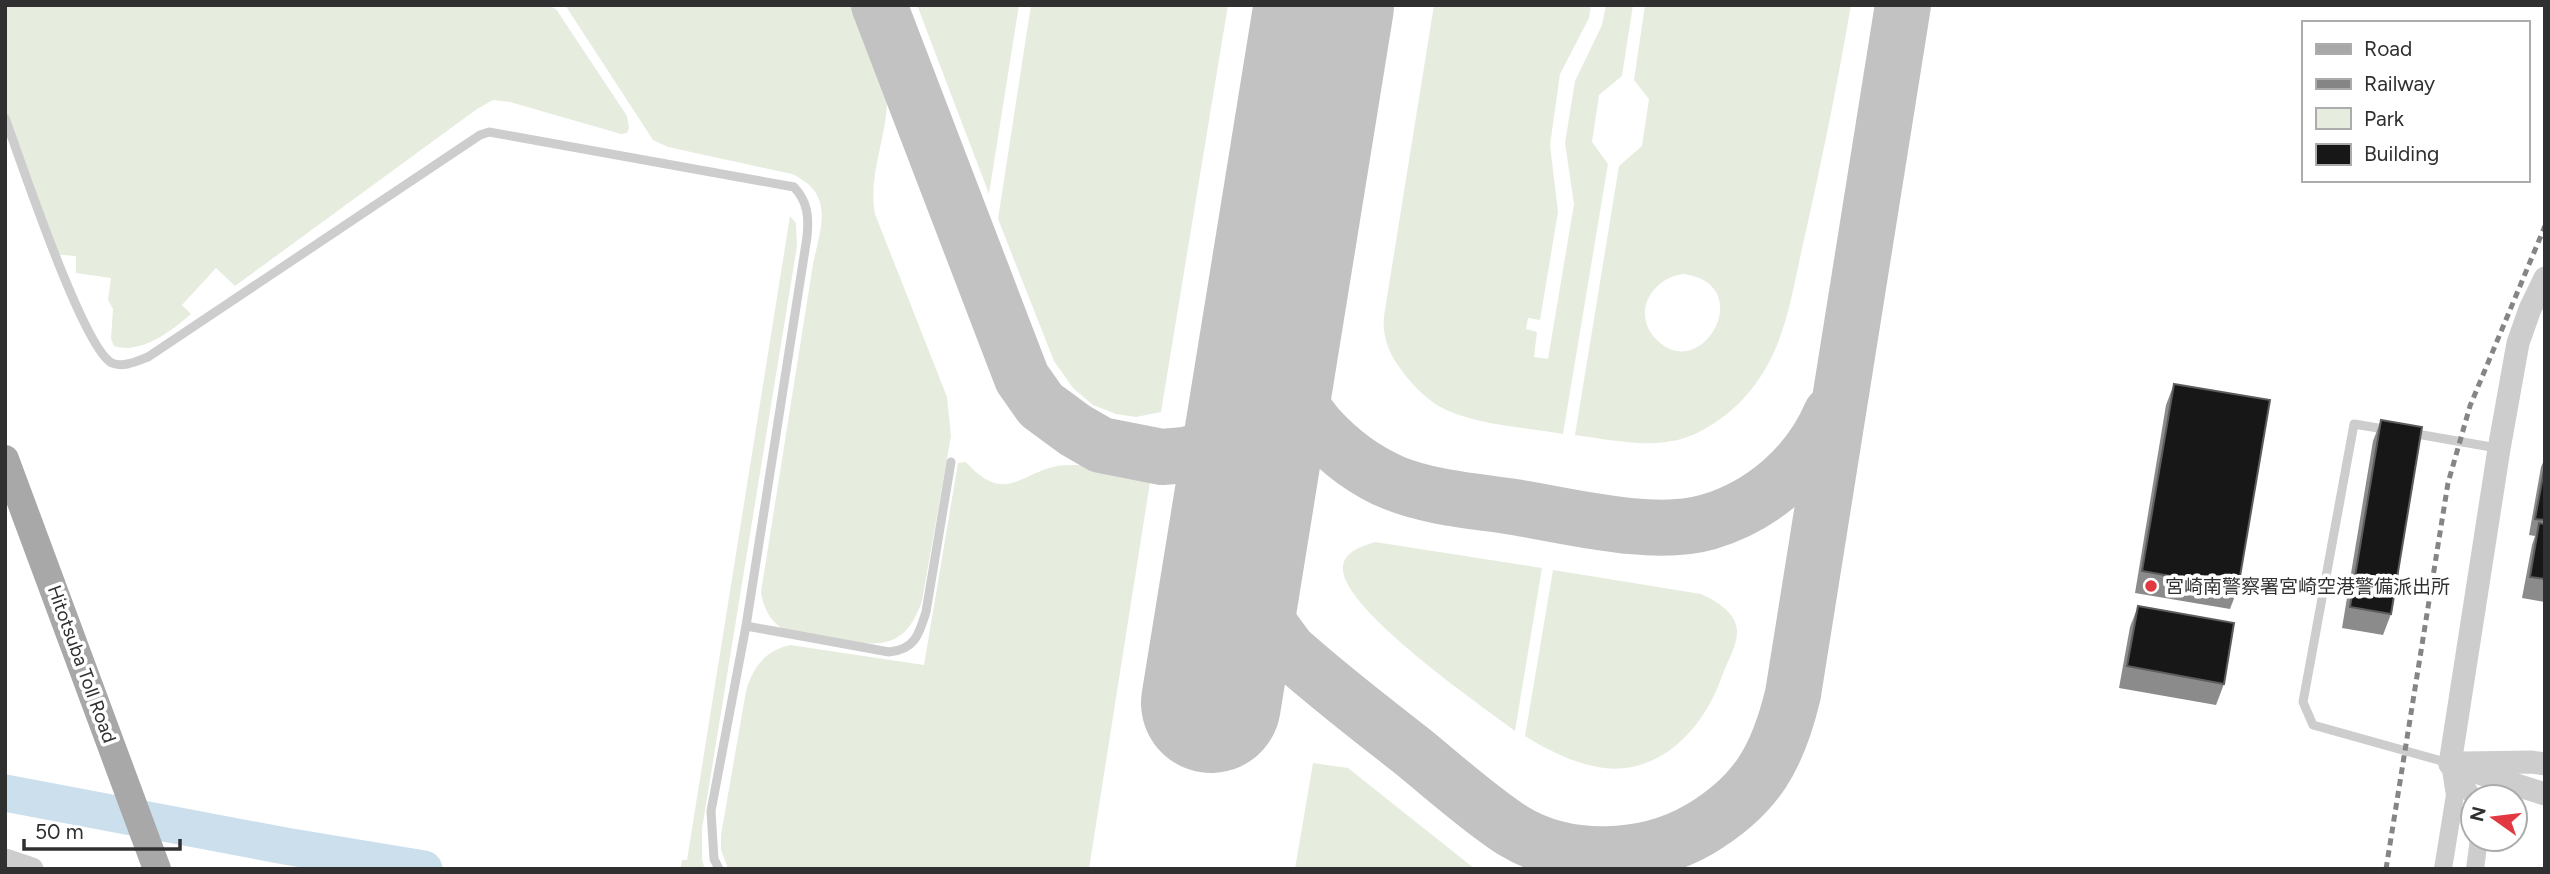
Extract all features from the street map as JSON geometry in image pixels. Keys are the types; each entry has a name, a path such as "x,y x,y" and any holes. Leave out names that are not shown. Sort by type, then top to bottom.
{"main road":[{"name":"Hitotsuba Toll Road","path":"5,459 157,869"}],"street":[{"path":"2443,869 2455,795 2450,764 2499,449 2518,343 2545,278"},
{"path":"2450,764 2545,764"},
{"path":"2450,764 2545,794"},
{"path":"2450,764 2463,783"},
{"path":"5,860 32,869"}],"lane":[{"path":"5,118 67,285 96,346 106,359 115,365 129,364 148,357 480,135 489,132 794,187 804,198 809,217 807,237 746,626 711,811 713,859 719,869"},
{"path":"2450,764 2313,724 2302,702 2354,424 2499,449"},
{"path":"746,626 889,652 901,651 911,644 919,634 926,612 951,462"}],"green space":[{"path":"5,5 547,5 556,9 627,116 629,128 627,133 621,134 510,102 493,100 235,286 216,268 182,305 191,314 155,340 124,348 114,346 111,339 113,309 108,300 111,278 76,273 76,256 51,254 5,132"},
{"path":"565,5 856,5 876,54 886,92 886,119 875,173 875,214 947,397 951,436 922,601 908,627 891,640 881,643 855,642 786,631 776,624 769,614 761,592 821,224 820,201 815,191 792,174 668,147 653,140"},
{"path":"917,5 1019,5 989,194"},
{"path":"1031,5 1228,5 1161,412 1136,417 1116,414 1093,405 1073,388 1054,361 998,219"},
{"path":"1434,5 1591,5 1589,18 1560,74 1550,145 1558,212 1540,320 1528,318 1526,329 1537,332 1534,357 1548,359 1574,204 1565,143 1575,81 1602,25 1606,5 1633,5 1622,76 1599,95 1592,142 1608,164 1563,434 1481,421 1450,412 1422,393 1406,376 1387,345 1384,316"},
{"path":"1645,5 1851,5 1794,285 1784,326 1774,352 1760,378 1732,410 1695,434 1666,442 1620,441 1575,435 1619,166 1642,146 1649,99 1634,80","holes":["1683,274 1706,282 1718,295 1720,312 1715,329 1704,343 1688,350 1671,350 1654,337 1648,327 1645,317 1649,297 1663,282"]},
{"path":"790,216 796,223 797,246 702,829 702,860 705,869 680,869 682,860 687,860"},
{"path":"966,462 981,476 994,483 1005,484 1040,471 1070,465 1101,467 1151,476 1089,869 728,869 721,850 721,835 746,691 756,667 774,651 790,645 924,665 958,463"},
{"path":"1375,542 1542,568 1515,731 1414,654 1363,605 1347,584 1343,566 1347,556 1360,547"},
{"path":"1553,570 1701,594 1722,606 1734,620 1737,631 1735,644 1705,712 1678,743 1662,755 1645,764 1604,768 1563,756 1525,736"},
{"path":"1313,763 1348,768 1475,869 1295,869"}],"building":[{"path":"2174,384 2270,400 2238,588 2142,571"},
{"path":"2381,420 2422,427 2391,614 2350,607"},
{"path":"2545,465 2545,520 2535,519"},
{"path":"2539,523 2545,524 2545,579 2530,577"},
{"path":"2138,606 2234,623 2224,684 2127,666"}],"waterway":[{"path":"5,793 285,846 424,869"}],"taxiway":[{"path":"879,5 1022,378 1041,405 1101,445 1162,457 1185,455 1207,449 1225,438 1253,403 1264,380"},
{"path":"1242,522 1250,578 1261,613 1288,650 1512,830 1557,849 1606,854 1631,852 1678,840 1720,816 1751,788 1762,772 1780,737 1793,694 1903,5"},
{"path":"1277,294 1279,329 1291,381 1307,414 1318,428 1335,445 1373,473 1408,488 1438,496 1637,527 1662,528 1708,522 1747,506 1782,482 1810,451 1831,414"}],"runway":[{"path":"1211,703 1324,5"}],"railway":[{"path":"2386,869 2448,483 2470,406 2545,226"}],"place":[{"name":"宮崎南警察署宮崎空港警備派出所","path":"2151,586"}]}
